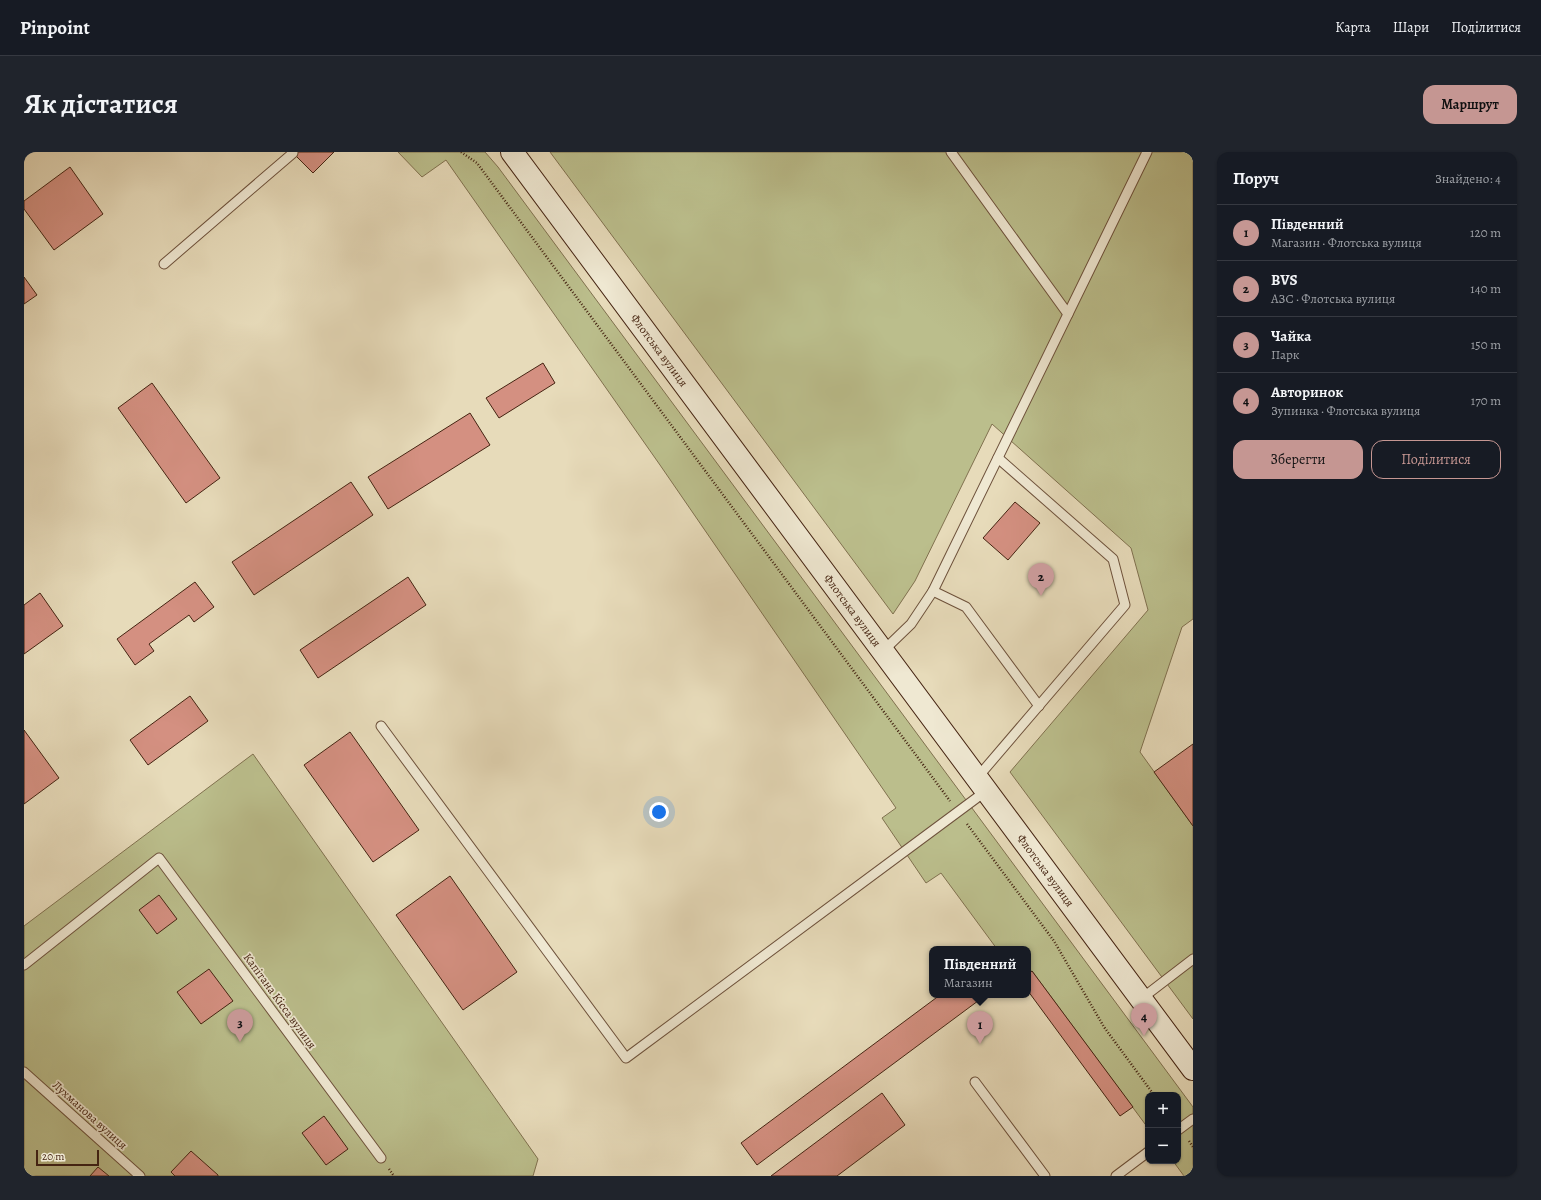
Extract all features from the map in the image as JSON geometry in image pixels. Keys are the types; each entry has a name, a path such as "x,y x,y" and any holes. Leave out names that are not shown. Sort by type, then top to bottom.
{"street":[{"name":"Флотська вулиця","path":"512,152 1193,1069"}],"lane":[{"path":"951,152 1068,314"},
{"path":"884,651 911,624 933,591 1148,152"},
{"path":"164,264 293,153"},
{"path":"381,726 626,1058 958,812 982,784 1039,706 1125,605 1113,559 998,458"},
{"path":"933,591 966,607 1039,706"},
{"name":"Капітана Кісса вулиця","path":"24,965 159,858 381,1158"},
{"path":"1141,998 1193,959"},
{"name":"Лухманова вулиця","path":"24,1072 140,1176"},
{"path":"975,1082 1045,1176"},
{"path":"1181,1128 1193,1119"},
{"path":"1116,1176 1145,1154"}],"path":[{"path":"461,152 477,164 1054,941 1104,1027 1152,1092"}],"green space":[{"path":"398,152 485,152 498,167 1193,1107 1193,1176 1184,1176 1175,1164 1181,1164 1181,1092 1145,1092 1145,1124 1032,971 1031,972 1031,946 995,946 941,873 926,883 882,818 896,808 660,465 446,160 422,177"},
{"path":"550,152 1193,152 1193,619 1182,627 1140,752 1193,826 1193,1019 1010,772 1148,610 1131,548 992,424 915,581 893,614"},
{"path":"253,754 538,1159 533,1176 24,1176 24,926"}],"building":[{"path":"292,152 334,152 313,173"},
{"path":"70,167 103,214 54,250 24,209 24,201"},
{"path":"24,277 37,295 24,304"},
{"path":"543,363 555,383 499,418 486,398"},
{"path":"152,383 220,478 186,503 118,408"},
{"path":"470,413 490,445 388,509 368,477"},
{"path":"351,482 373,515 254,595 232,562"},
{"path":"1015,502 1040,523 1008,560 983,538"},
{"path":"408,577 426,605 318,678 300,650"},
{"path":"195,582 214,607 194,622 189,615 149,644 154,651 135,665 117,639"},
{"path":"40,593 63,626 24,654 24,605"},
{"path":"190,696 208,721 148,765 130,740"},
{"path":"24,730 59,778 24,804"},
{"path":"350,732 419,830 373,862 304,765"},
{"path":"1193,744 1193,826 1154,772"},
{"path":"450,876 517,972 463,1010 396,915"},
{"path":"159,895 177,919 157,934 139,910"},
{"path":"209,969 233,1001 201,1024 177,992"},
{"path":"1032,971 1133,1107 1120,1116 1031,995"},
{"path":"936,998 982,998 757,1165 741,1143"},
{"path":"882,1093 905,1125 837,1176 771,1176"},
{"path":"324,1116 348,1149 326,1165 302,1133"},
{"path":"191,1151 218,1176 175,1176 171,1172"},
{"path":"98,1167 109,1176 90,1176"}],"place":[{"name":"BVS","path":"1041,596"},
{"name":"Авторинок","path":"1144,1036"},
{"name":"Чайка","path":"240,1042"},
{"name":"Південний","path":"980,1044"}]}
